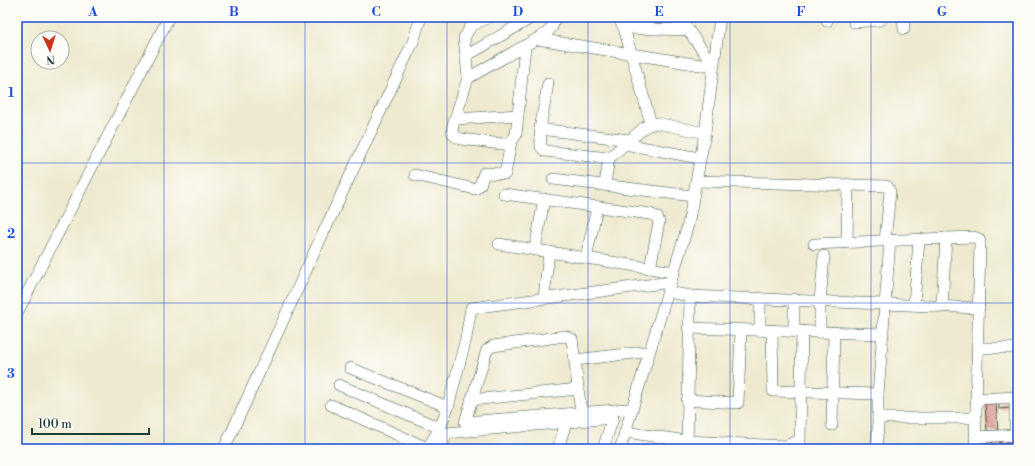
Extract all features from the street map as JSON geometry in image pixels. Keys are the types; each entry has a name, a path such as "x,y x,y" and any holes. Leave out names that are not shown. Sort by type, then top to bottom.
{"street":[{"path":"17,313 169,17"},
{"path":"224,449 413,42 421,17"},
{"path":"489,17 471,26 464,38 468,78 452,132 455,136 461,139 502,144 511,142"},
{"path":"466,56 533,17"},
{"path":"468,78 537,39 552,27 555,17"},
{"path":"618,17 630,28 688,30"},
{"path":"630,28 654,17"},
{"path":"679,17 708,62"},
{"path":"620,449 669,280 682,223 690,195 696,181 708,62 715,17"},
{"path":"690,195 694,157 701,133 720,17"},
{"path":"854,17 854,22 881,20 881,17"},
{"path":"904,17 904,29"},
{"path":"630,28 631,53 651,124"},
{"path":"537,39 631,53 708,62"},
{"path":"415,175 476,189 480,185 484,173 505,174 511,142 516,135 525,46"},
{"path":"548,84 540,129 539,142 541,147 545,151 609,158"},
{"path":"455,119 518,114"},
{"path":"605,184 609,158 651,124 657,123 701,133"},
{"path":"540,129 627,142 694,157"},
{"path":"553,179 690,195"},
{"path":"696,181 848,184 882,186 889,189 886,304 878,394 876,449"},
{"path":"847,243 848,184"},
{"path":"504,194 597,206 650,214 657,217 659,222 650,268"},
{"path":"535,250 544,199"},
{"path":"586,258 597,206"},
{"path":"814,244 974,237 979,239 979,308 975,449"},
{"path":"942,306 946,238"},
{"path":"914,305 919,240"},
{"path":"499,244 650,268 690,296 794,299 979,308"},
{"path":"544,297 549,252"},
{"path":"820,332 820,301 824,256"},
{"path":"331,405 427,448 440,428 448,407 466,338 471,308 669,280"},
{"path":"614,449 643,352 669,280"},
{"path":"687,445 688,328 690,296"},
{"path":"760,298 760,330"},
{"path":"625,432 687,445 785,446 800,440 802,392 798,331 794,299"},
{"path":"688,328 883,334"},
{"path":"687,400 738,403 741,330"},
{"path":"772,330 772,391 878,394"},
{"path":"832,425 834,332"},
{"path":"581,412 572,339 568,336 494,346 487,350 465,422 627,409"},
{"path":"978,348 1018,348"},
{"path":"575,360 643,352"},
{"path":"350,368 448,407"},
{"path":"339,385 440,428"},
{"path":"471,400 578,389"},
{"path":"975,438 1017,435 1016,397 976,398"},
{"path":"441,449 447,433 613,418 603,449"},
{"path":"878,418 976,418"},
{"path":"558,449 566,422"}],"building":[{"path":"999,402 1009,402 1010,408 999,409"},
{"path":"985,404 996,404 998,431 987,431"},
{"path":"999,438 1000,449 986,449 986,439 992,439 992,443 993,439"},
{"path":"1007,438 1007,449 1001,449 1001,439"},
{"path":"1008,438 1014,438 1015,448 1008,448"}]}
